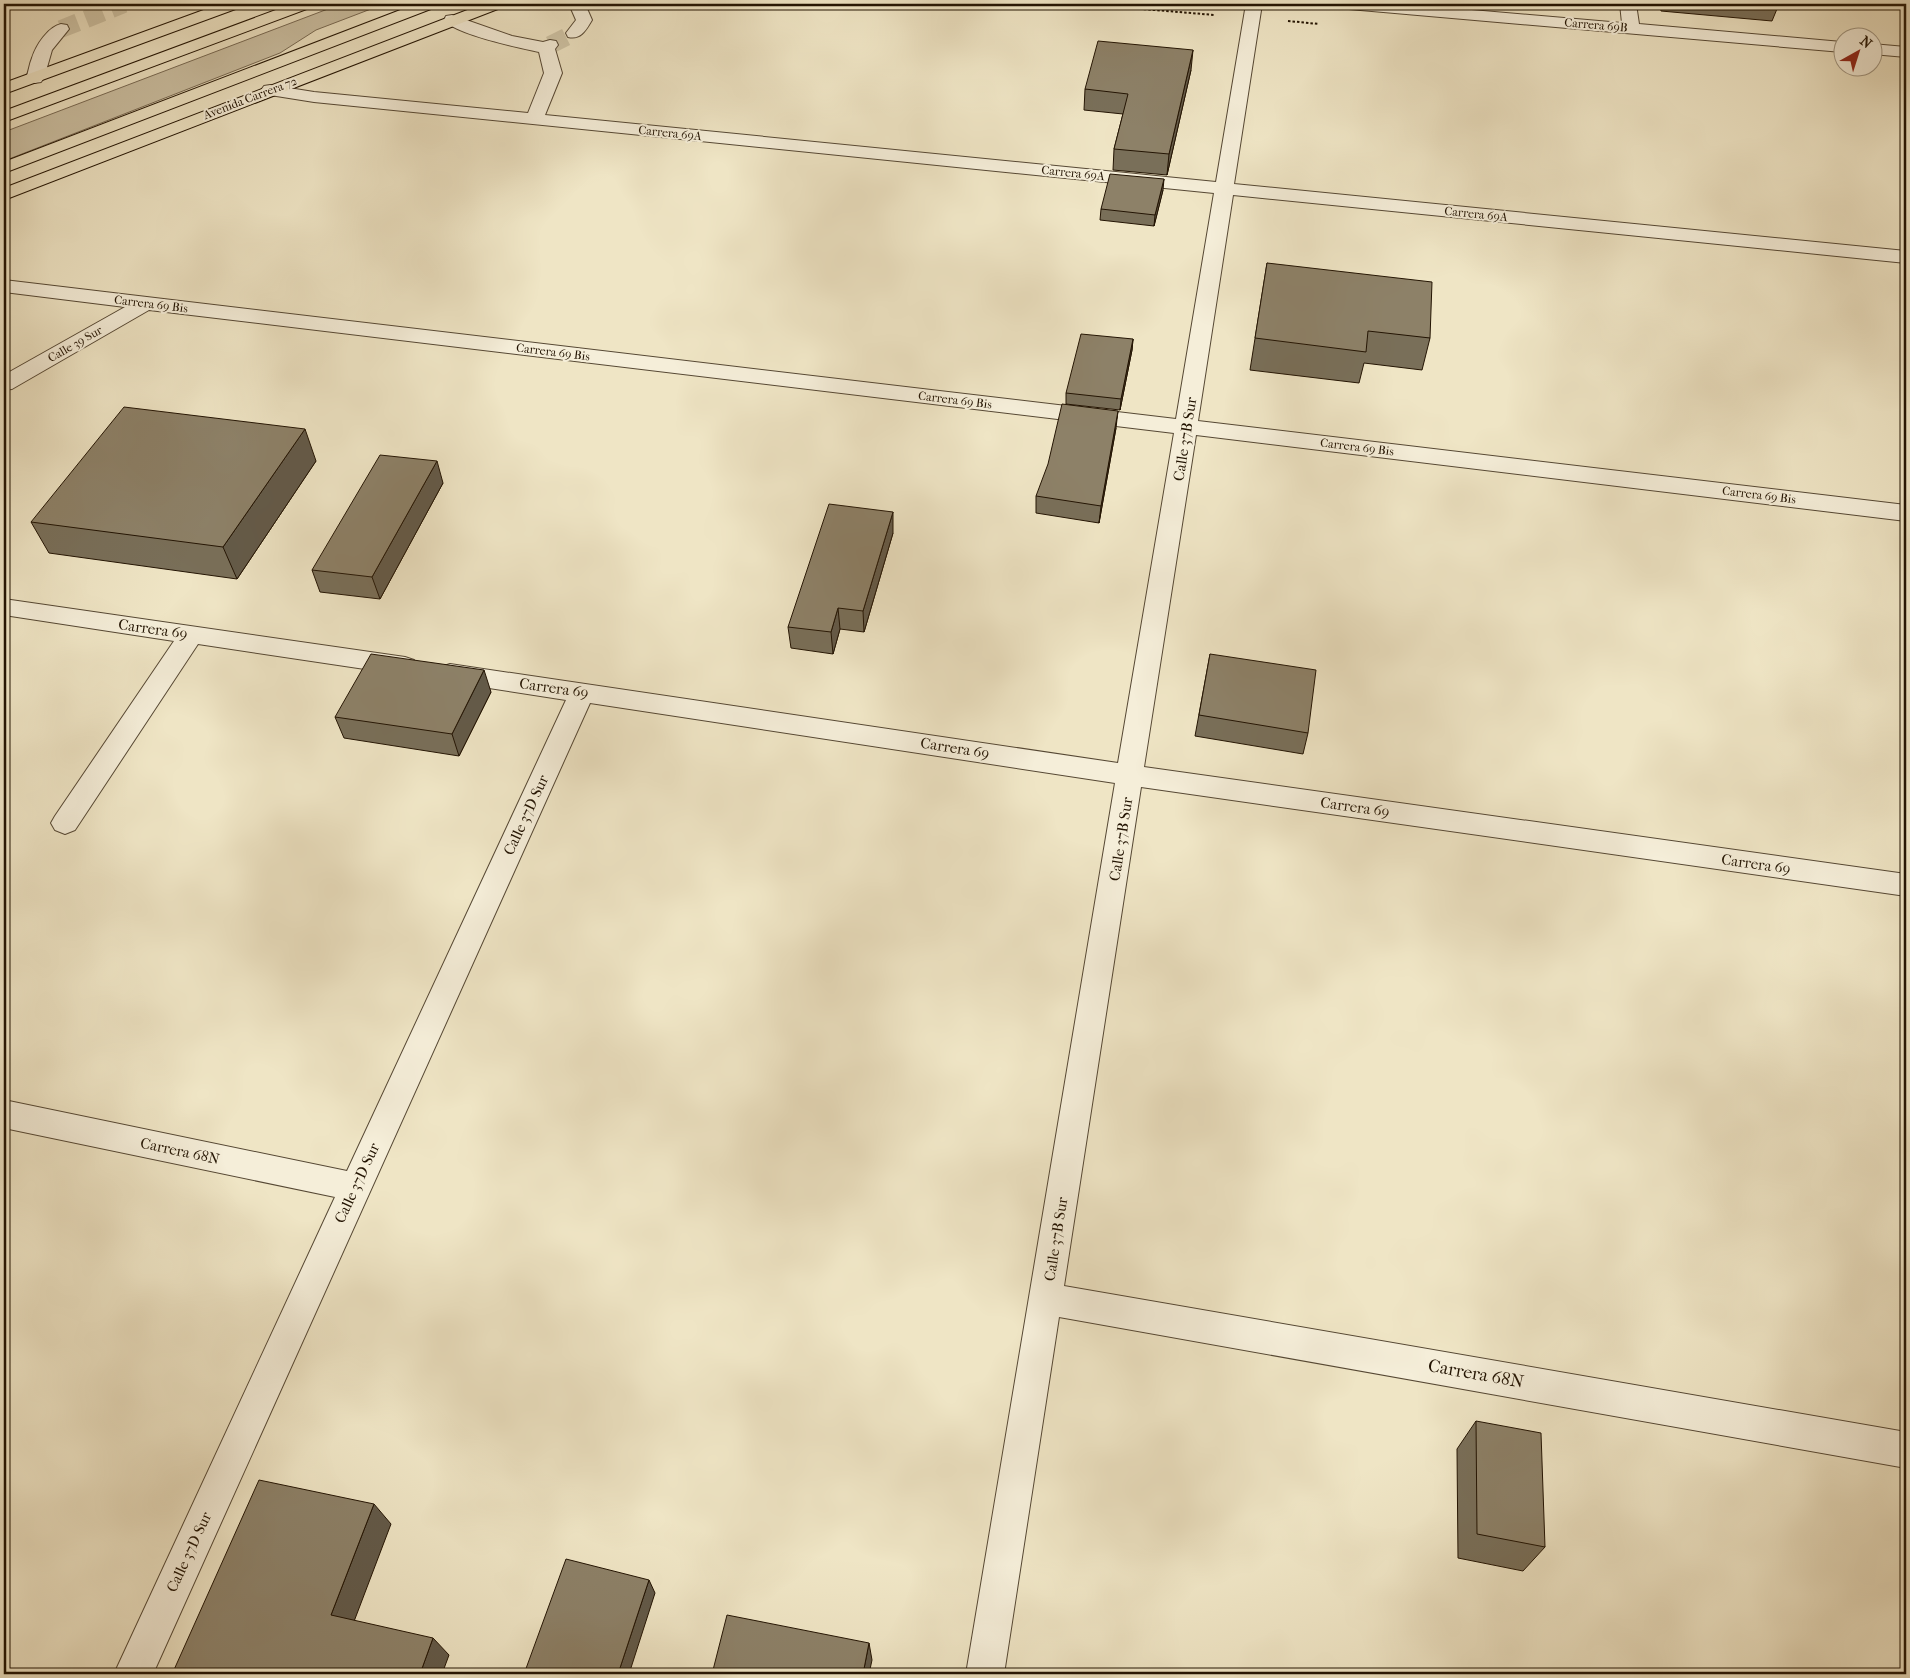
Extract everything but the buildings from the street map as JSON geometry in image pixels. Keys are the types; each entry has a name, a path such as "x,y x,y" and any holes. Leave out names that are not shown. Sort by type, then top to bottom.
{"highway":[{"path":"4,89 235,4"},
{"path":"4,117 306,4"},
{"name":"Avenida Carrera 72","path":"4,168 430,4"},
{"name":"Avenida Carrera 72","path":"4,194 497,4"},
{"path":"4,177 61,172"}],"street":[{"path":"574,33 584,20 577,4"},
{"name":"Calle 37B Sur","path":"985,1674 1254,4"},
{"name":"Carrera 69B","path":"1349,4 1832,46"},
{"path":"1628,4 1631,28"},
{"path":"452,20 478,33 548,46 553,73 534,119"},
{"path":"35,78 40,67 40,60 51,36 61,29"},
{"path":"1882,50 1906,52"},
{"name":"Carrera 69A","path":"270,90 314,97 1906,257"},
{"name":"Carrera 69 Bis","path":"4,286 1906,513"},
{"name":"Calle 39 Sur","path":"4,384 146,303"},
{"name":"Carrera 69","path":"4,607 1131,775 1906,885"},
{"path":"65,822 192,635"},
{"name":"Calle 37D Sur","path":"133,1674 582,692"},
{"name":"Carrera 68N","path":"4,1114 356,1187"},
{"name":"Carrera 68N","path":"1046,1298 1906,1450"}],"shaded area":[{"path":"341,4 384,4 316,30 280,53 4,161 4,132"}],"tunnel":[{"path":"61,29 124,4"},
{"path":"550,45 574,33"}]}
